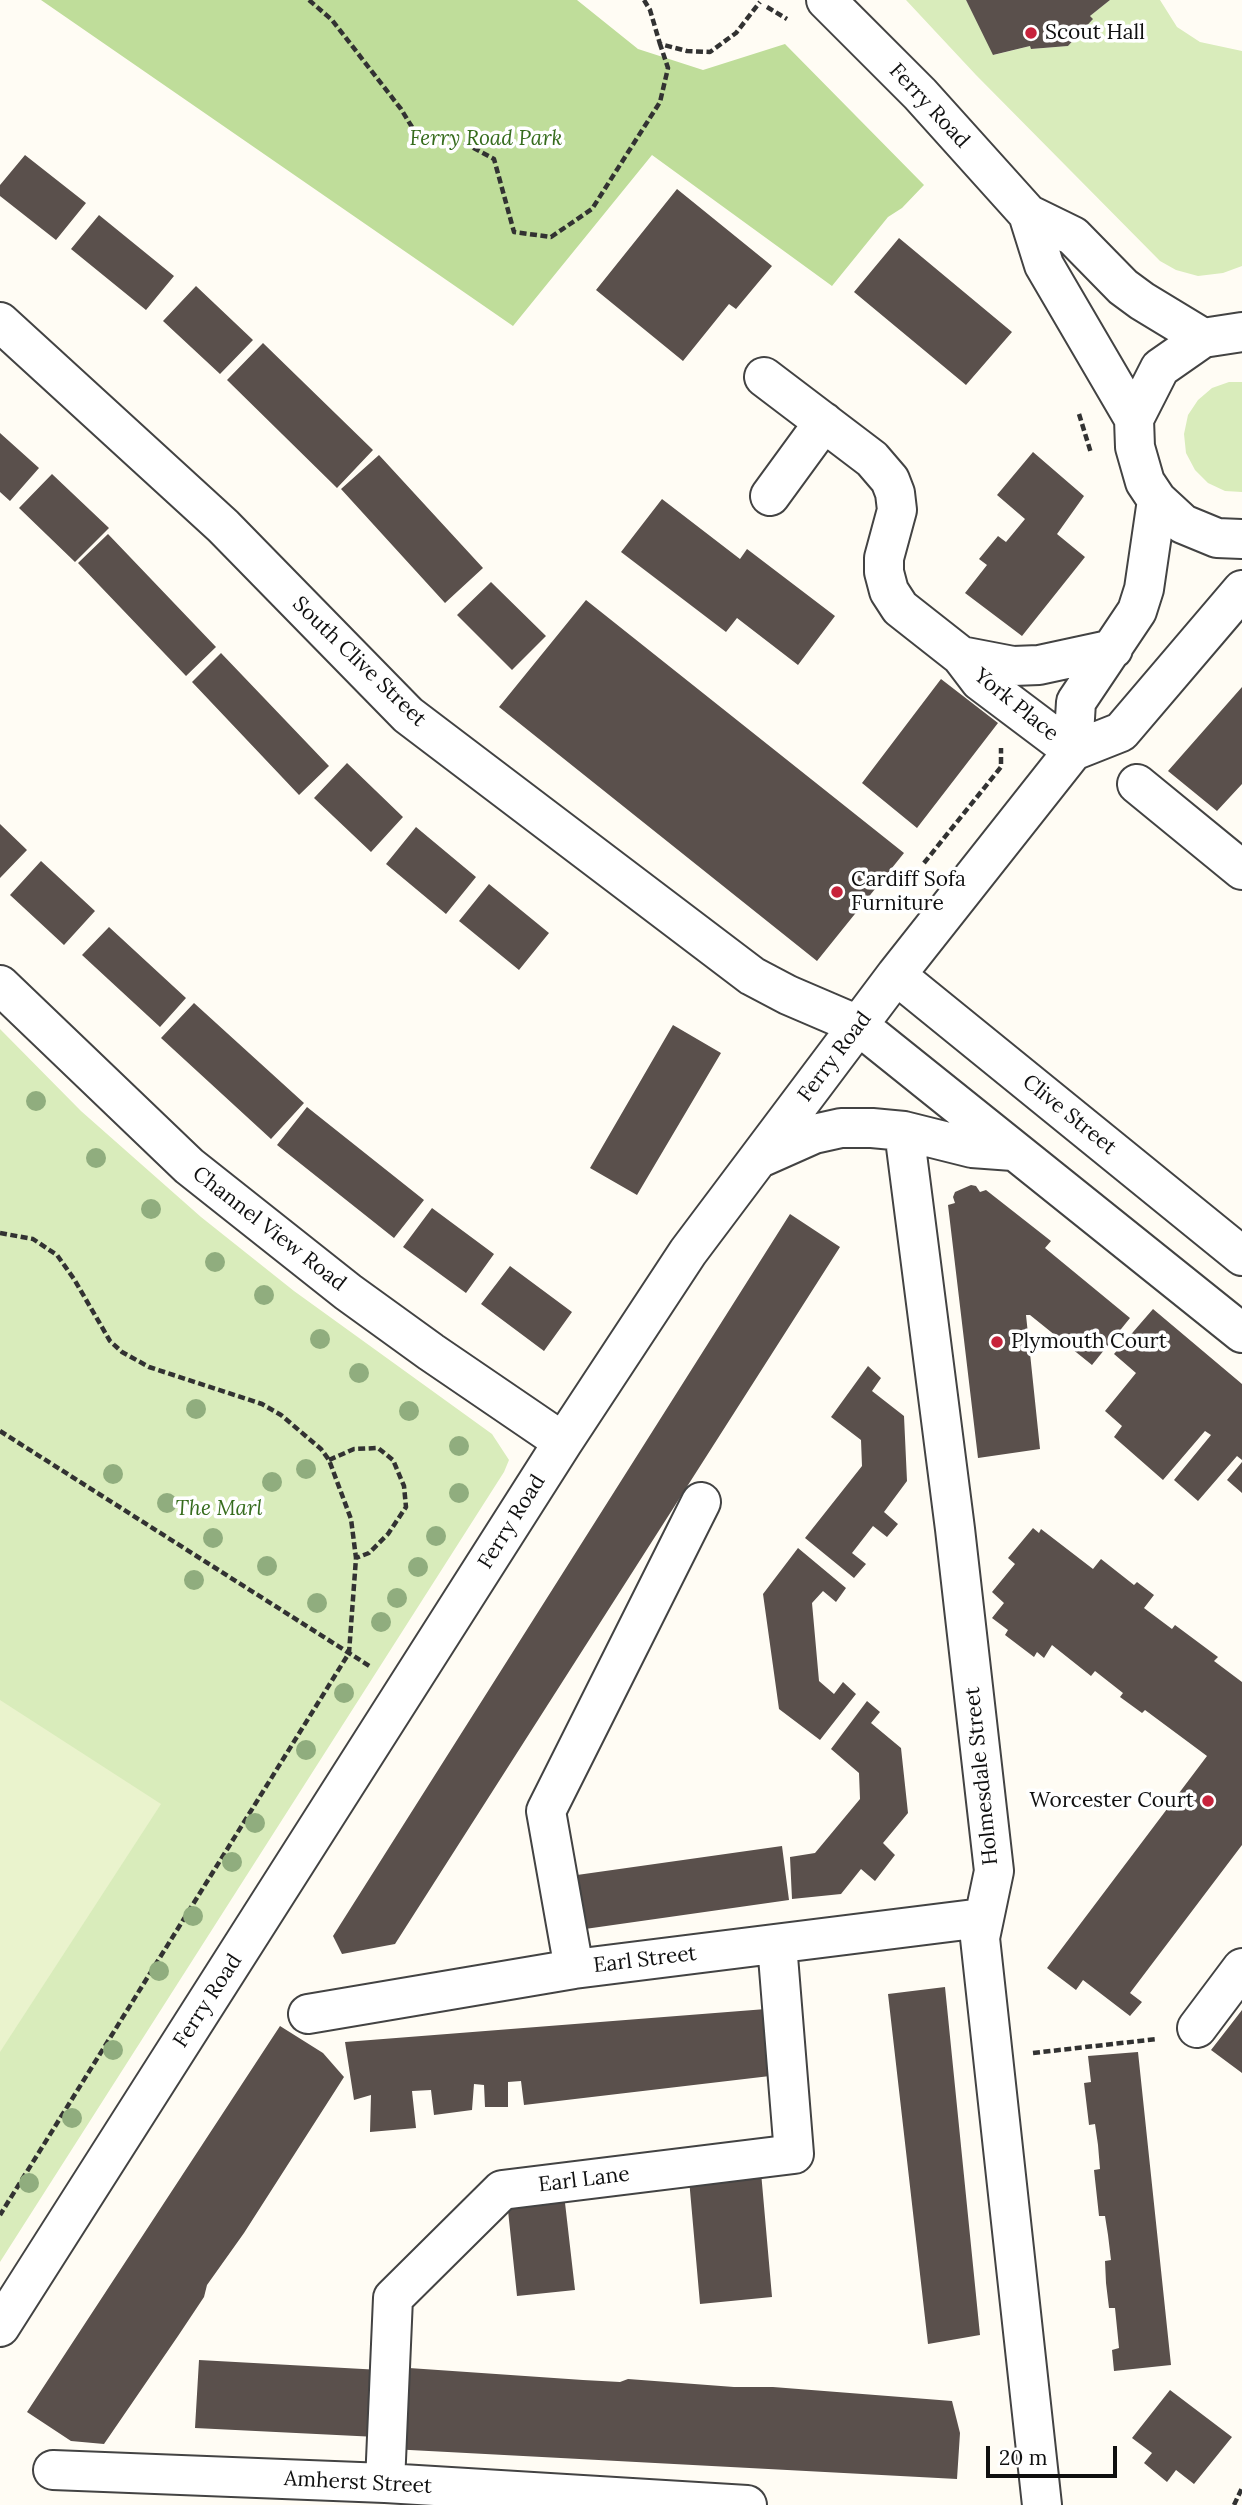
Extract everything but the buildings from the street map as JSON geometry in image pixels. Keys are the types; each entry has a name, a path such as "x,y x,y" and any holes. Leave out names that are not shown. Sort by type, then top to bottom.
{"street":[{"name":"Ferry Road","path":"827,0 920,94 1028,214 1073,236 1142,302 1232,332"},
{"name":"Ferry Road","path":"1028,214 1044,265 1134,419 1135,447 1145,482 1157,500 1183,524 1217,538 1242,539"},
{"name":"South Clive Street","path":"0,322 223,526 408,715 752,976 788,995 858,1025"},
{"name":"Ferry Road","path":"1134,419 1160,368 1232,332"},
{"name":"York Place","path":"764,377 872,458 883,470 895,493 897,510 884,558 884,572 889,591 900,608 961,656 980,681 1073,751"},
{"path":"770,496 824,422"},
{"path":"1157,500 1144,589 1137,611 1076,702 1073,751 1121,732 1242,590"},
{"name":"York Place","path":"961,656 1013,666 1039,665 1113,649"},
{"name":"Ferry Road","path":"0,2327 563,1442 688,1252 896,975 1073,751"},
{"path":"1137,784 1242,870"},
{"name":"Clive Street","path":"896,975 1242,1256"},
{"name":"Channel View Road","path":"0,985 159,1139 198,1173 348,1292 563,1442"},
{"path":"858,1025 1242,1333"},
{"path":"758,1159 814,1134 841,1128 904,1131 972,1148 1013,1151"},
{"name":"Holmesdale Street","path":"904,1131 963,1595 994,1871 982,1918 980,1938 1042,2505"},
{"path":"574,1969 546,1811 701,1502"},
{"name":"Earl Street","path":"309,2014 574,1969 982,1918"},
{"name":"Earl Lane","path":"375,2490 393,2298 502,2190 794,2154 777,1944"},
{"path":"1197,2028 1242,1968"},
{"name":"Amherst Street","path":"53,2470 375,2490 747,2505"}],"path":[{"path":"310,0 332,20 401,109 415,132 457,139 494,159 514,232 551,237 592,209 660,102 668,68 650,10 644,0"},
{"path":"660,44 687,51 710,52 736,33 760,2"},
{"path":"767,7 792,25"},
{"path":"924,863 1001,767 1001,747"},
{"path":"0,1233 33,1239 57,1255 110,1340 122,1352 149,1367 262,1404 281,1415 321,1449 329,1461 351,1519 356,1558 349,1653 0,2215"},
{"path":"0,1431 406,1690"},
{"path":"329,1461 354,1449 378,1448 393,1460 404,1486 405,1507 400,1516 388,1534 369,1553 356,1558"},
{"path":"993,2058 1185,2035 1197,2028"},
{"path":"1234,2505 1242,2488"}],"green space":[{"name":"Ferry Road Park","path":"41,0 577,0 638,49 703,70 785,44 924,185 902,208 888,217 832,286 652,155 513,326"},
{"path":"906,0 966,0 994,55 1030,46 1032,49 1068,46 1092,20 1090,16 1110,0 1160,0 1177,27 1200,42 1242,51 1242,266 1223,273 1198,276 1176,270 1160,261 976,75"},
{"path":"1229,382 1242,382 1242,492 1225,491 1208,483 1195,470 1186,453 1184,434 1188,415 1198,400 1212,388"},
{"name":"The Marl","path":"0,1029 81,1111 201,1217 294,1291 492,1434 509,1460 504,1472 0,2262"},
{"path":"0,1700 161,1804 0,2052"}],"place":[{"name":"Scout Hall","path":"1031,33"},
{"name":"Cardiff Sofa Furniture","path":"837,892"},
{"name":"Plymouth Court","path":"997,1342"},
{"name":"Worcester Court","path":"1208,1801"}]}
